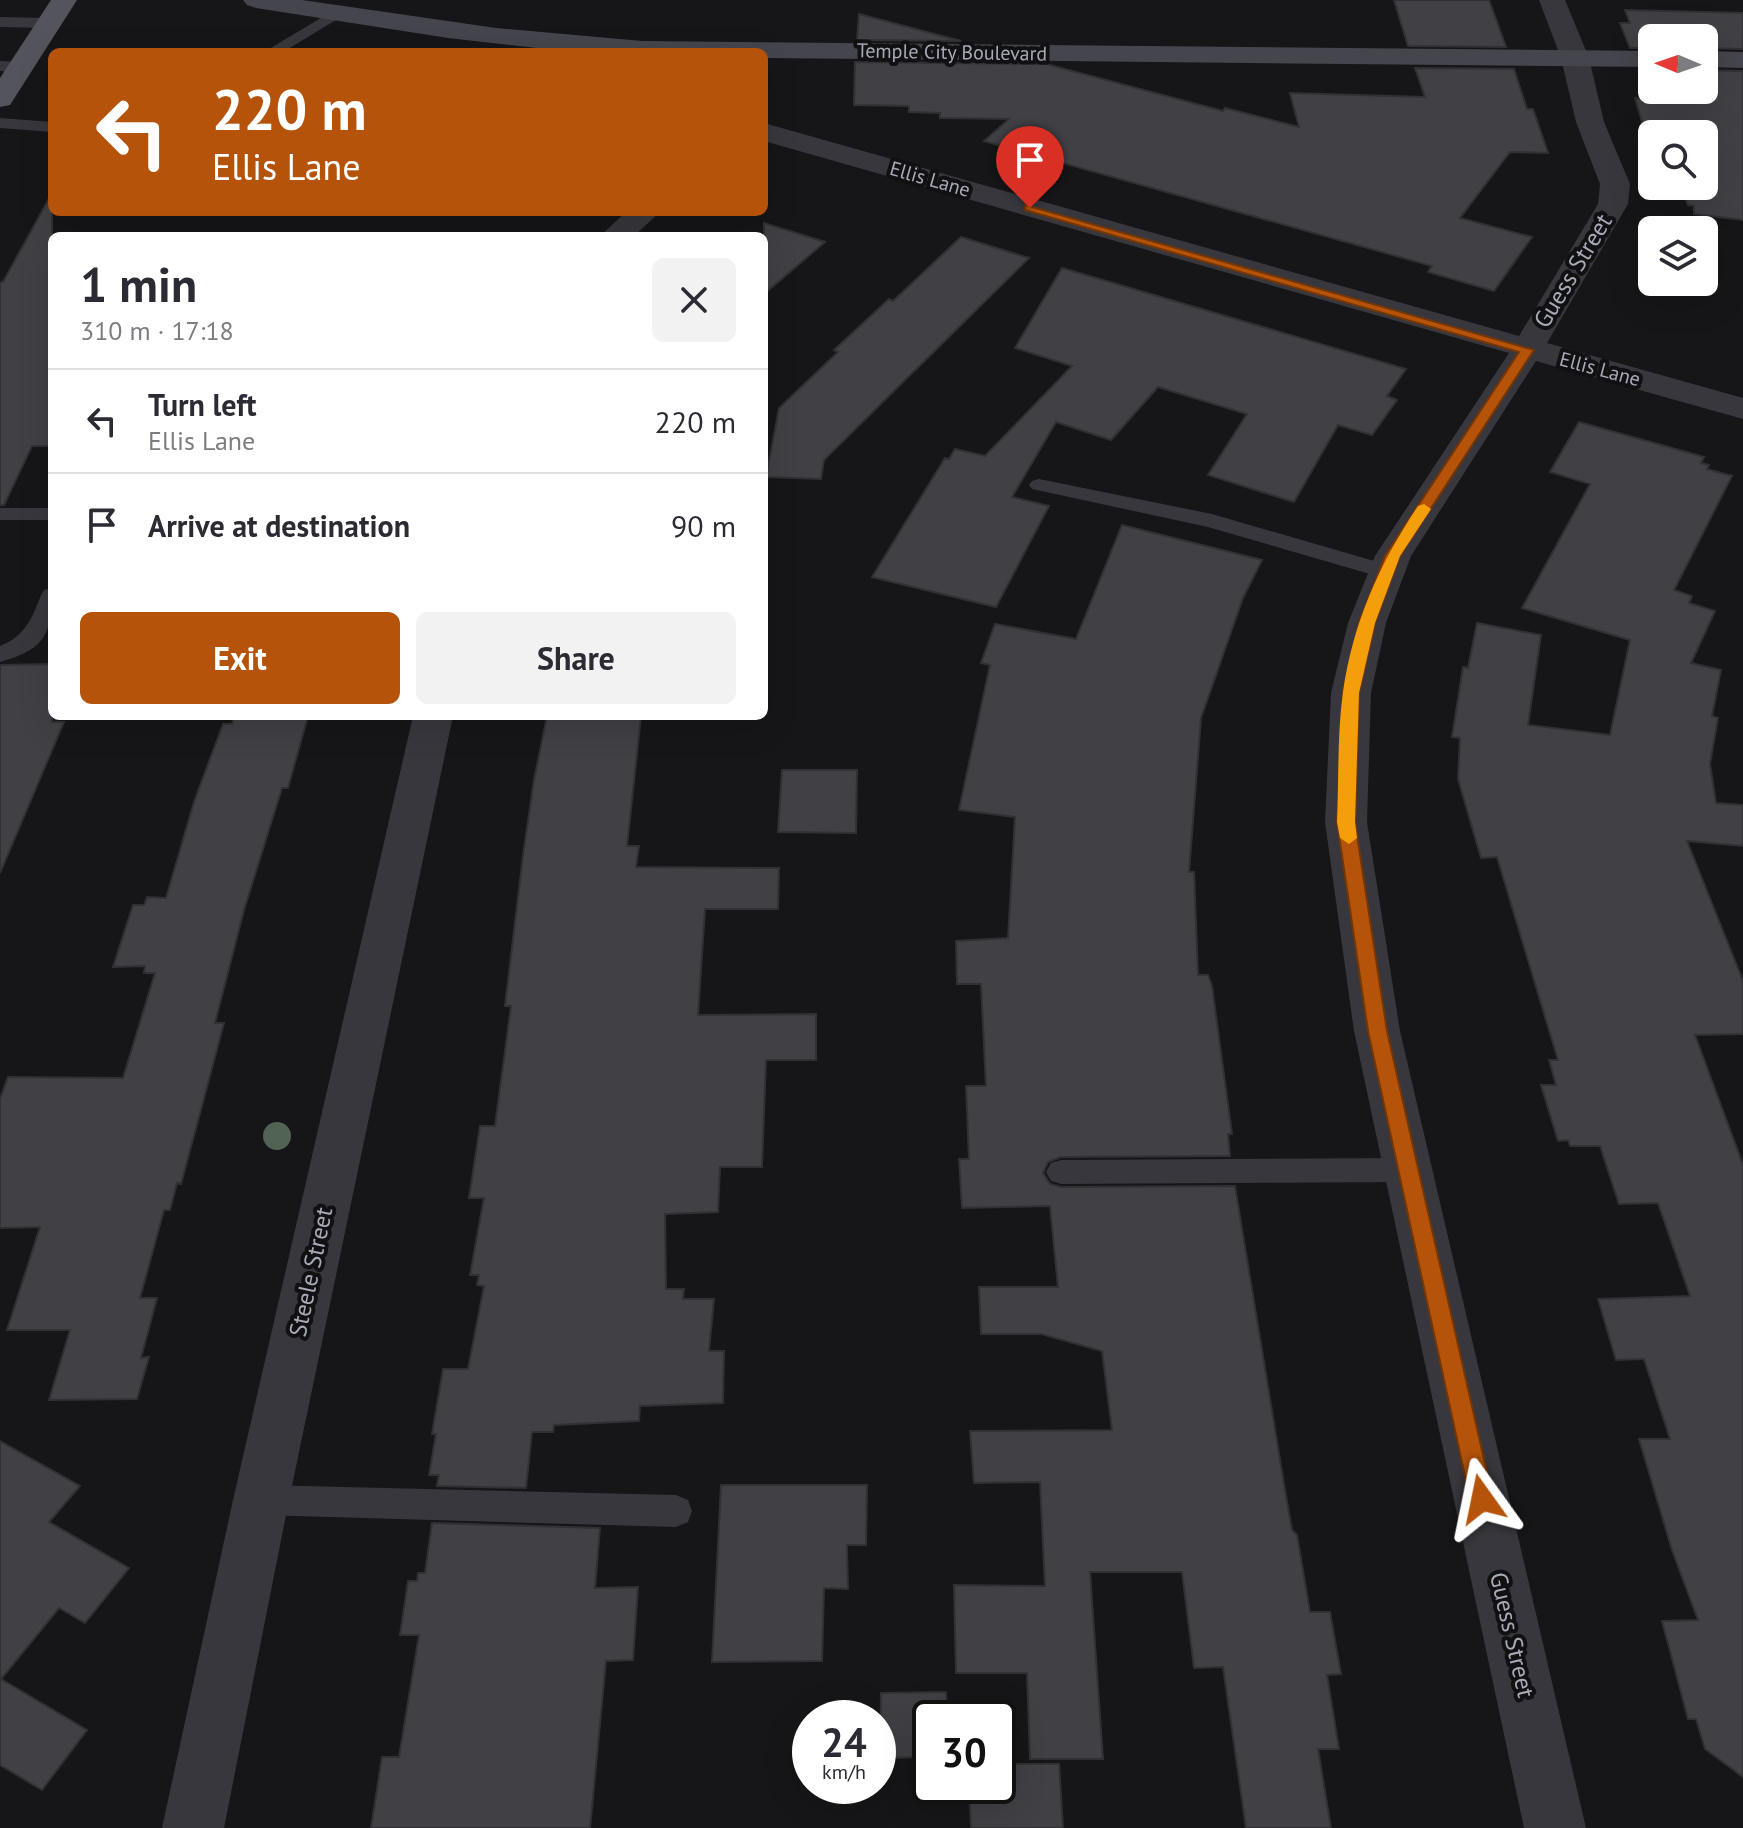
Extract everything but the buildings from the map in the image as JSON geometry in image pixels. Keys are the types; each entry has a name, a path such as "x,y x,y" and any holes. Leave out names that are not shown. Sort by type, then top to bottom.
{"main road":[{"path":"0,99 10,66 64,0"},
{"name":"Temple City Boulevard","path":"264,1 520,39 612,48"},
{"name":"Temple City Boulevard","path":"768,52 1638,59"},
{"path":"1718,59 1743,60"}],"street":[{"name":"Guess Street","path":"1552,0 1575,58 1590,122 1615,184 1613,204 1527,350 1393,556 1367,623 1351,693 1346,822 1377,1031 1555,1828"},
{"name":"Ellis Lane","path":"768,133 1743,409"},
{"path":"620,232 640,216"},
{"name":"Steele Street","path":"193,1828 261,1500 432,720"}],"lane":[{"path":"279,48 336,14"},
{"path":"0,22 48,23"},
{"path":"0,123 48,127"},
{"path":"1039,485 1212,521 1387,572"},
{"path":"0,514 48,514"},
{"path":"0,654 21,648 37,633 48,605"},
{"path":"1061,1172 1409,1170"},
{"path":"261,1500 676,1511"}],"slow traffic":[{"path":"1349,838 1346,822 1351,693 1367,623 1393,556 1424,509"}],"route":[{"path":"1030,208 1527,350 1393,556 1367,623 1351,693 1346,822 1377,1031 1482,1499"}]}
